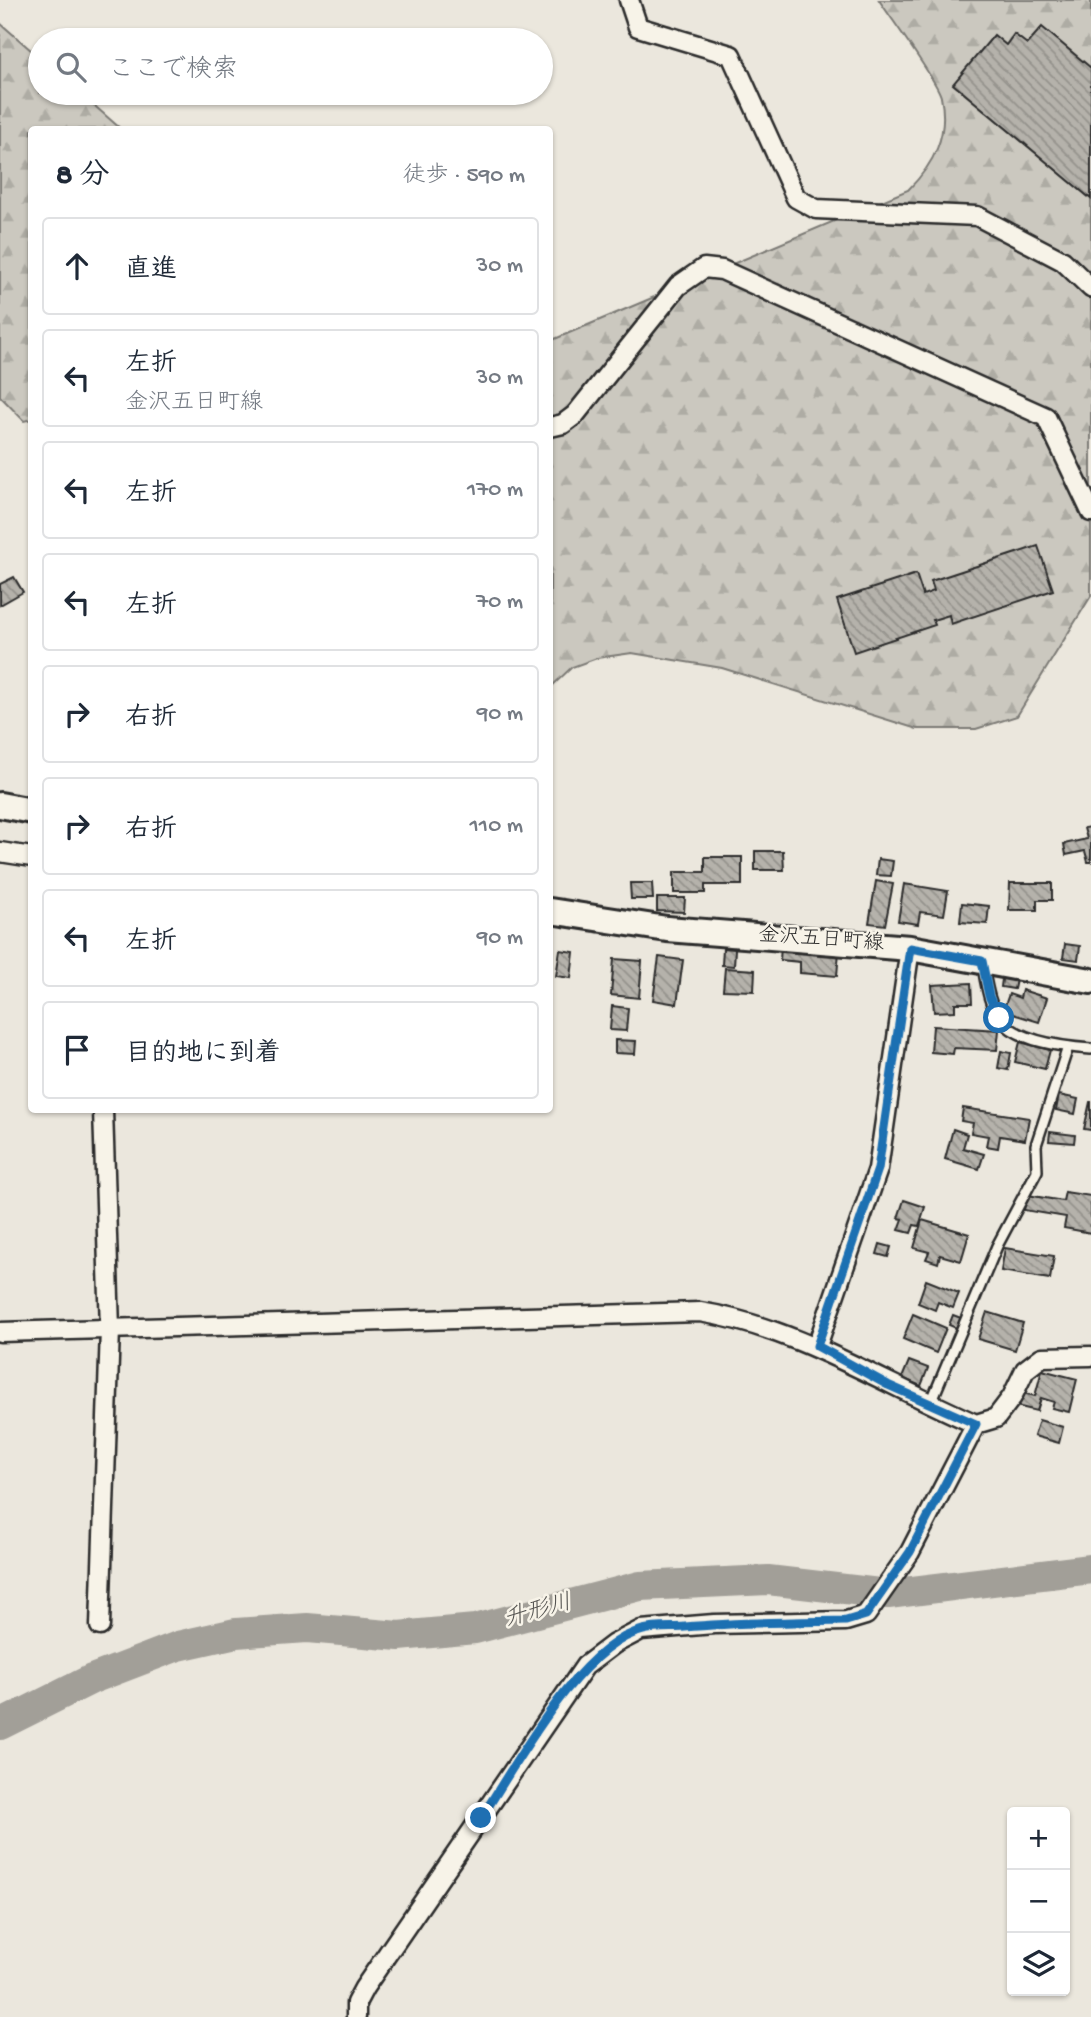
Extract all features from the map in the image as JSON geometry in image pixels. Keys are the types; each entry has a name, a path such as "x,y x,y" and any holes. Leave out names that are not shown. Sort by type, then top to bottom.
{"main road":[{"path":"0,805 28,810"},
{"name":"金沢五日町線","path":"553,911 667,929 910,948 1091,981"}],"street":[{"path":"629,0 638,27 731,55 796,198 816,209 977,216 1063,261 1091,288"},
{"path":"553,426 563,424 575,415 678,286 704,268 722,270 1046,417 1089,503"},
{"path":"0,852 28,856"},
{"path":"817,1346 878,1169 910,948"},
{"path":"100,1626 110,1329 103,1113"},
{"path":"0,1332 700,1312 817,1346 930,1405 976,1424 996,1418 1012,1397 1025,1370 1042,1357 1091,1356"},
{"path":"356,2017 356,2003 363,1988 585,1667 614,1644 641,1630 714,1624 846,1621 866,1615 910,1552 976,1424"}],"lane":[{"path":"982,961 989,996 999,1018 1013,1032 1068,1047 1091,1049"},
{"path":"930,1405 1001,1236 1037,1171 1036,1145 1068,1047"}],"green space":[{"path":"879,0 1091,0 1091,596 1017,716 976,729 917,729 722,668 632,653 597,658 572,667 553,685 553,340 908,190 932,159 943,124 941,97 923,64"},
{"path":"0,23 28,48 28,105 94,105 118,126 28,126 28,420 24,421 0,396"}],"building":[{"path":"1042,27 1091,68 1091,199 953,84 994,35 1006,45 1014,34 1027,44"},
{"path":"1038,546 1053,590 951,624 949,615 933,620 935,625 854,652 837,600 916,574 923,595 934,591 931,581"},
{"path":"14,577 23,592 0,605 0,584"},
{"path":"1091,827 1091,862 1088,862 1085,851 1066,855 1064,844 1087,839 1084,828"},
{"path":"755,851 783,851 784,870 755,870"},
{"path":"705,857 742,857 742,885 705,885 705,893 674,893 674,872 705,872"},
{"path":"878,859 893,861 891,876 876,875"},
{"path":"876,881 893,884 885,925 869,923"},
{"path":"630,883 652,883 653,899 631,899"},
{"path":"1010,883 1052,883 1052,900 1037,900 1037,910 1009,910"},
{"path":"904,884 948,891 944,915 920,912 918,924 898,921"},
{"path":"657,898 685,898 684,912 657,911"},
{"path":"962,903 989,906 987,924 960,922"},
{"path":"1065,944 1080,946 1078,960 1063,958"},
{"path":"781,947 839,951 837,976 800,973 800,962 780,960"},
{"path":"723,948 735,949 734,966 722,965"},
{"path":"560,950 574,952 571,978 556,976"},
{"path":"659,957 683,960 677,1004 653,1000"},
{"path":"614,959 642,961 639,998 611,995"},
{"path":"725,968 755,970 754,991 723,990"},
{"path":"1003,972 1017,975 1014,989 1001,987"},
{"path":"971,983 972,1003 955,1003 955,1011 934,1012 932,985"},
{"path":"1022,990 1047,998 1039,1022 1003,1011 1009,994 1020,998"},
{"path":"612,1006 628,1008 626,1031 610,1030"},
{"path":"933,1026 999,1030 997,1050 954,1048 953,1054 931,1052"},
{"path":"615,1040 636,1041 635,1054 615,1053"},
{"path":"1020,1042 1050,1050 1045,1069 1015,1062"},
{"path":"1001,1051 1011,1053 1008,1070 998,1068"},
{"path":"1059,1095 1078,1099 1075,1114 1056,1110"},
{"path":"1091,1102 1091,1130 1084,1129"},
{"path":"963,1108 1029,1118 1025,1140 1000,1136 998,1148 986,1146 988,1136 971,1133 973,1123 961,1121"},
{"path":"953,1129 967,1134 963,1148 984,1154 979,1169 945,1159"},
{"path":"1050,1132 1075,1135 1074,1143 1049,1141"},
{"path":"1065,1192 1091,1196 1091,1233 1064,1228 1066,1217 1024,1210 1027,1195 1063,1201"},
{"path":"904,1200 925,1207 919,1226 914,1225 911,1233 899,1230 903,1219 898,1218"},
{"path":"922,1220 969,1234 961,1261 940,1255 938,1263 926,1259 929,1252 914,1248"},
{"path":"880,1244 891,1247 888,1257 877,1254"},
{"path":"1005,1248 1054,1256 1050,1279 1001,1271"},
{"path":"926,1280 959,1293 953,1308 938,1302 935,1310 918,1303"},
{"path":"987,1312 1023,1323 1015,1350 978,1339"},
{"path":"913,1314 946,1328 936,1353 903,1339"},
{"path":"953,1315 961,1318 956,1328 949,1325"},
{"path":"909,1361 928,1368 921,1386 902,1378"},
{"path":"1042,1370 1077,1379 1069,1412 1052,1408 1054,1402 1041,1398 1037,1411 1016,1406 1019,1392 1035,1396"},
{"path":"1039,1420 1063,1427 1059,1443 1034,1436"}],"waterway":[{"name":"升形川","path":"0,1725 92,1679 178,1646 236,1633 307,1628 399,1636 475,1629 640,1586 768,1580 888,1594 1091,1569"}],"route":[{"path":"481,1818 565,1692 585,1667 614,1644 641,1630 714,1624 846,1621 866,1615 910,1552 976,1424 888,1385 817,1346 873,1193 910,948 982,961 989,996 999,1018"}]}
